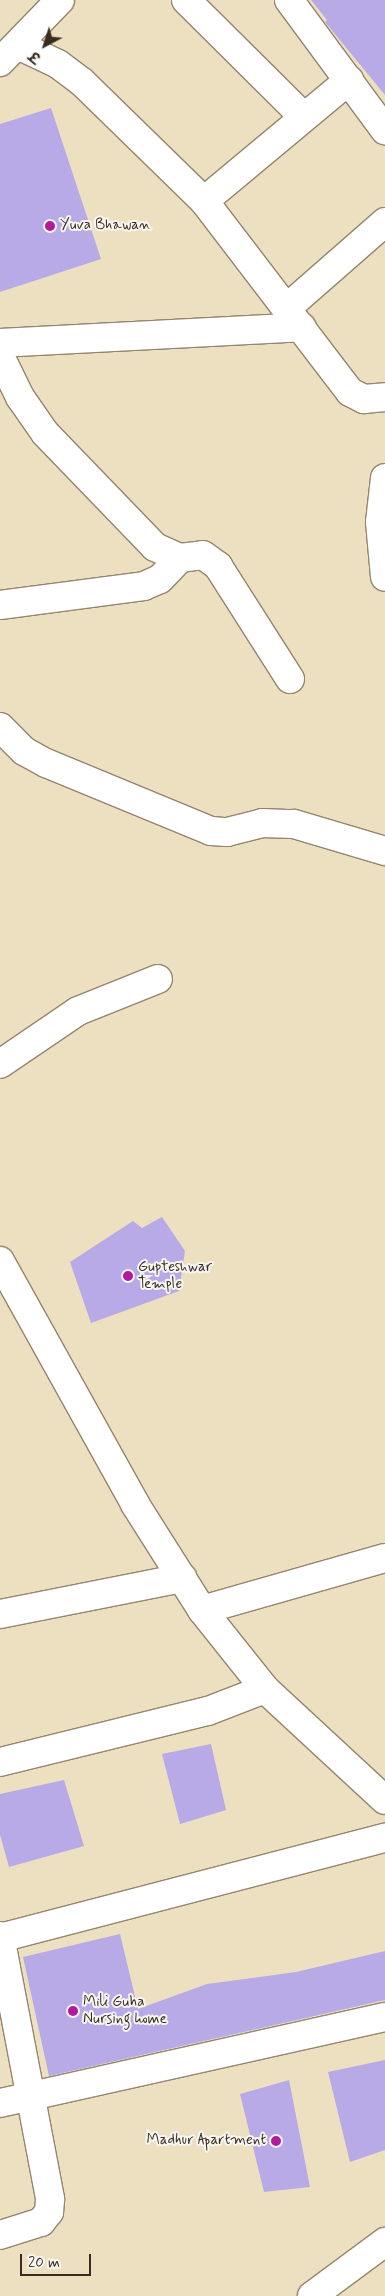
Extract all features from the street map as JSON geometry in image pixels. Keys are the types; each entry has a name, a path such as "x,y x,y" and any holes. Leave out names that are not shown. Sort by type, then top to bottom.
{"street":[{"path":"186,0 304,118"},
{"path":"289,0 385,130"},
{"path":"45,5 9,54 58,64 82,82 204,201 295,317 350,392 364,398 385,397"},
{"path":"204,201 349,80"},
{"path":"0,343 295,317 385,222"},
{"path":"0,356 20,397 45,433 155,546 180,558 202,555 218,566 290,679"},
{"path":"385,478 380,522 385,577"},
{"path":"0,604 144,586 160,580 180,558"},
{"path":"0,727 24,751 46,763 211,831 227,832 262,822 294,824 385,851"},
{"path":"0,1064 78,1011 158,979"},
{"path":"0,1261 130,1495 202,1610 265,1689 385,1800"},
{"path":"202,1610 385,1558"},
{"path":"0,1614 182,1578"},
{"path":"0,1762 208,1711 265,1689"},
{"path":"0,2235 41,2222 50,2212 32,2098 0,1937 385,1838"},
{"path":"0,2103 32,2098 385,2017"},
{"path":"312,2296 385,2242"}],"building":[{"path":"311,0 385,0 385,95 325,22 327,20"},
{"name":"Yuva Bhawan","path":"51,108 101,259 0,292 0,124"},
{"name":"Gupteshwar Temple","path":"162,1217 185,1251 179,1291 91,1323 70,1262 133,1221 142,1228"},
{"path":"211,1744 226,1810 180,1824 162,1754"},
{"path":"64,1780 84,1846 9,1867 0,1835 0,1794"},
{"path":"120,1934 138,2009 207,1984 296,1972 385,1951 385,2000 49,2076 23,1957"},
{"path":"385,2060 385,2150 350,2162 328,2072"},
{"name":"Madhur Apartment","path":"289,2080 310,2187 264,2192 240,2094"}],"place":[{"name":"Yuva Bhawan","path":"50,226"},
{"name":"Gupteshwar Temple","path":"128,1276"},
{"name":"Mili Guha Nursing home","path":"73,2011"},
{"name":"Madhur Apartment","path":"276,2141"}]}
